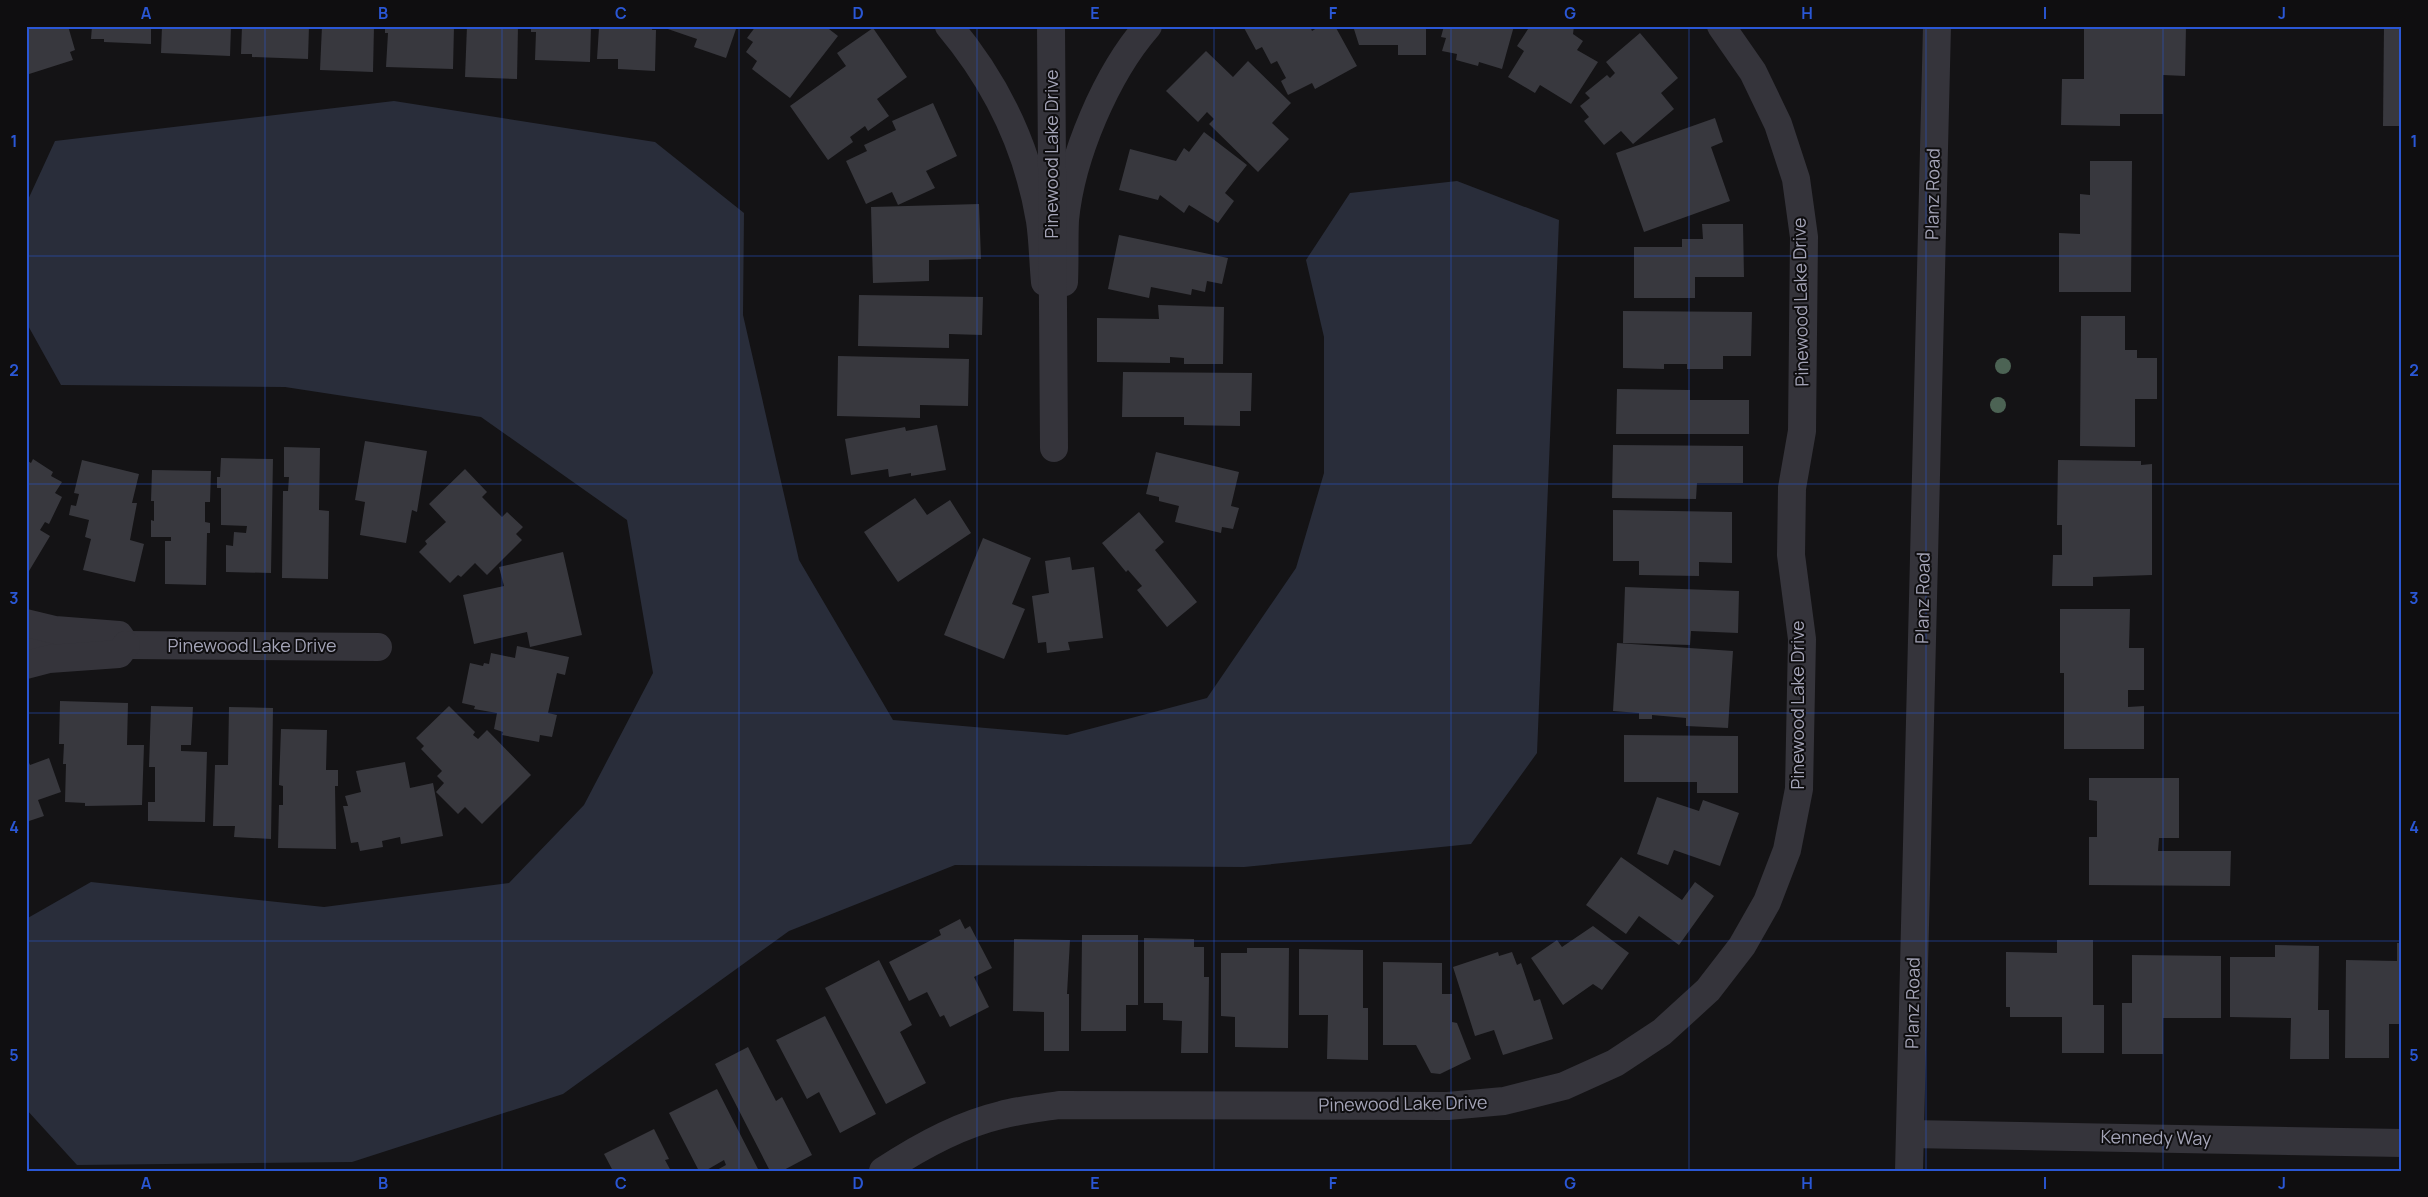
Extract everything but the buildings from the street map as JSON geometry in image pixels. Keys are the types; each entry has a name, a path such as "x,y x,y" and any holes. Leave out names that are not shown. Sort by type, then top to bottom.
{"street":[{"name":"Pinewood Lake Drive","path":"949,26 973,54 1004,106 1020,146 1026,162 1040,222 1045,282 1064,282 1065,219 1080,150 1102,96 1135,41 1148,26"},
{"name":"Pinewood Lake Drive","path":"1051,26 1054,448"},
{"name":"Pinewood Lake Drive","path":"883,1171 904,1157 951,1132 1001,1115 1058,1105 1448,1106 1504,1101 1556,1088 1615,1062 1662,1032 1708,990 1742,946 1767,902 1787,850 1799,789 1802,639 1791,555 1792,488 1802,431 1804,237 1796,179 1778,124 1753,72 1721,26"},
{"name":"Planz Road","path":"1909,1171 1937,26"},
{"name":"Pinewood Lake Drive","path":"26,622 55,630 119,636 126,645"},
{"name":"Pinewood Lake Drive","path":"126,645 378,646"},
{"name":"Pinewood Lake Drive","path":"26,665 49,659 119,654 126,645"},
{"name":"Kennedy Way","path":"1910,1134 2402,1142"}],"lane":[{"name":"Pinewood Lake Drive","path":"26,644 126,645"}],"water":[{"path":"394,101 655,142 744,213 743,315 799,560 893,720 1067,735 1207,698 1296,568 1324,473 1324,337 1306,260 1350,193 1457,181 1559,220 1537,753 1471,844 1244,867 955,865 789,931 563,1094 352,1162 77,1165 26,1109 26,919 91,882 324,907 509,883 584,805 653,673 627,520 481,417 285,387 61,385 26,322 26,204 55,141"}]}
